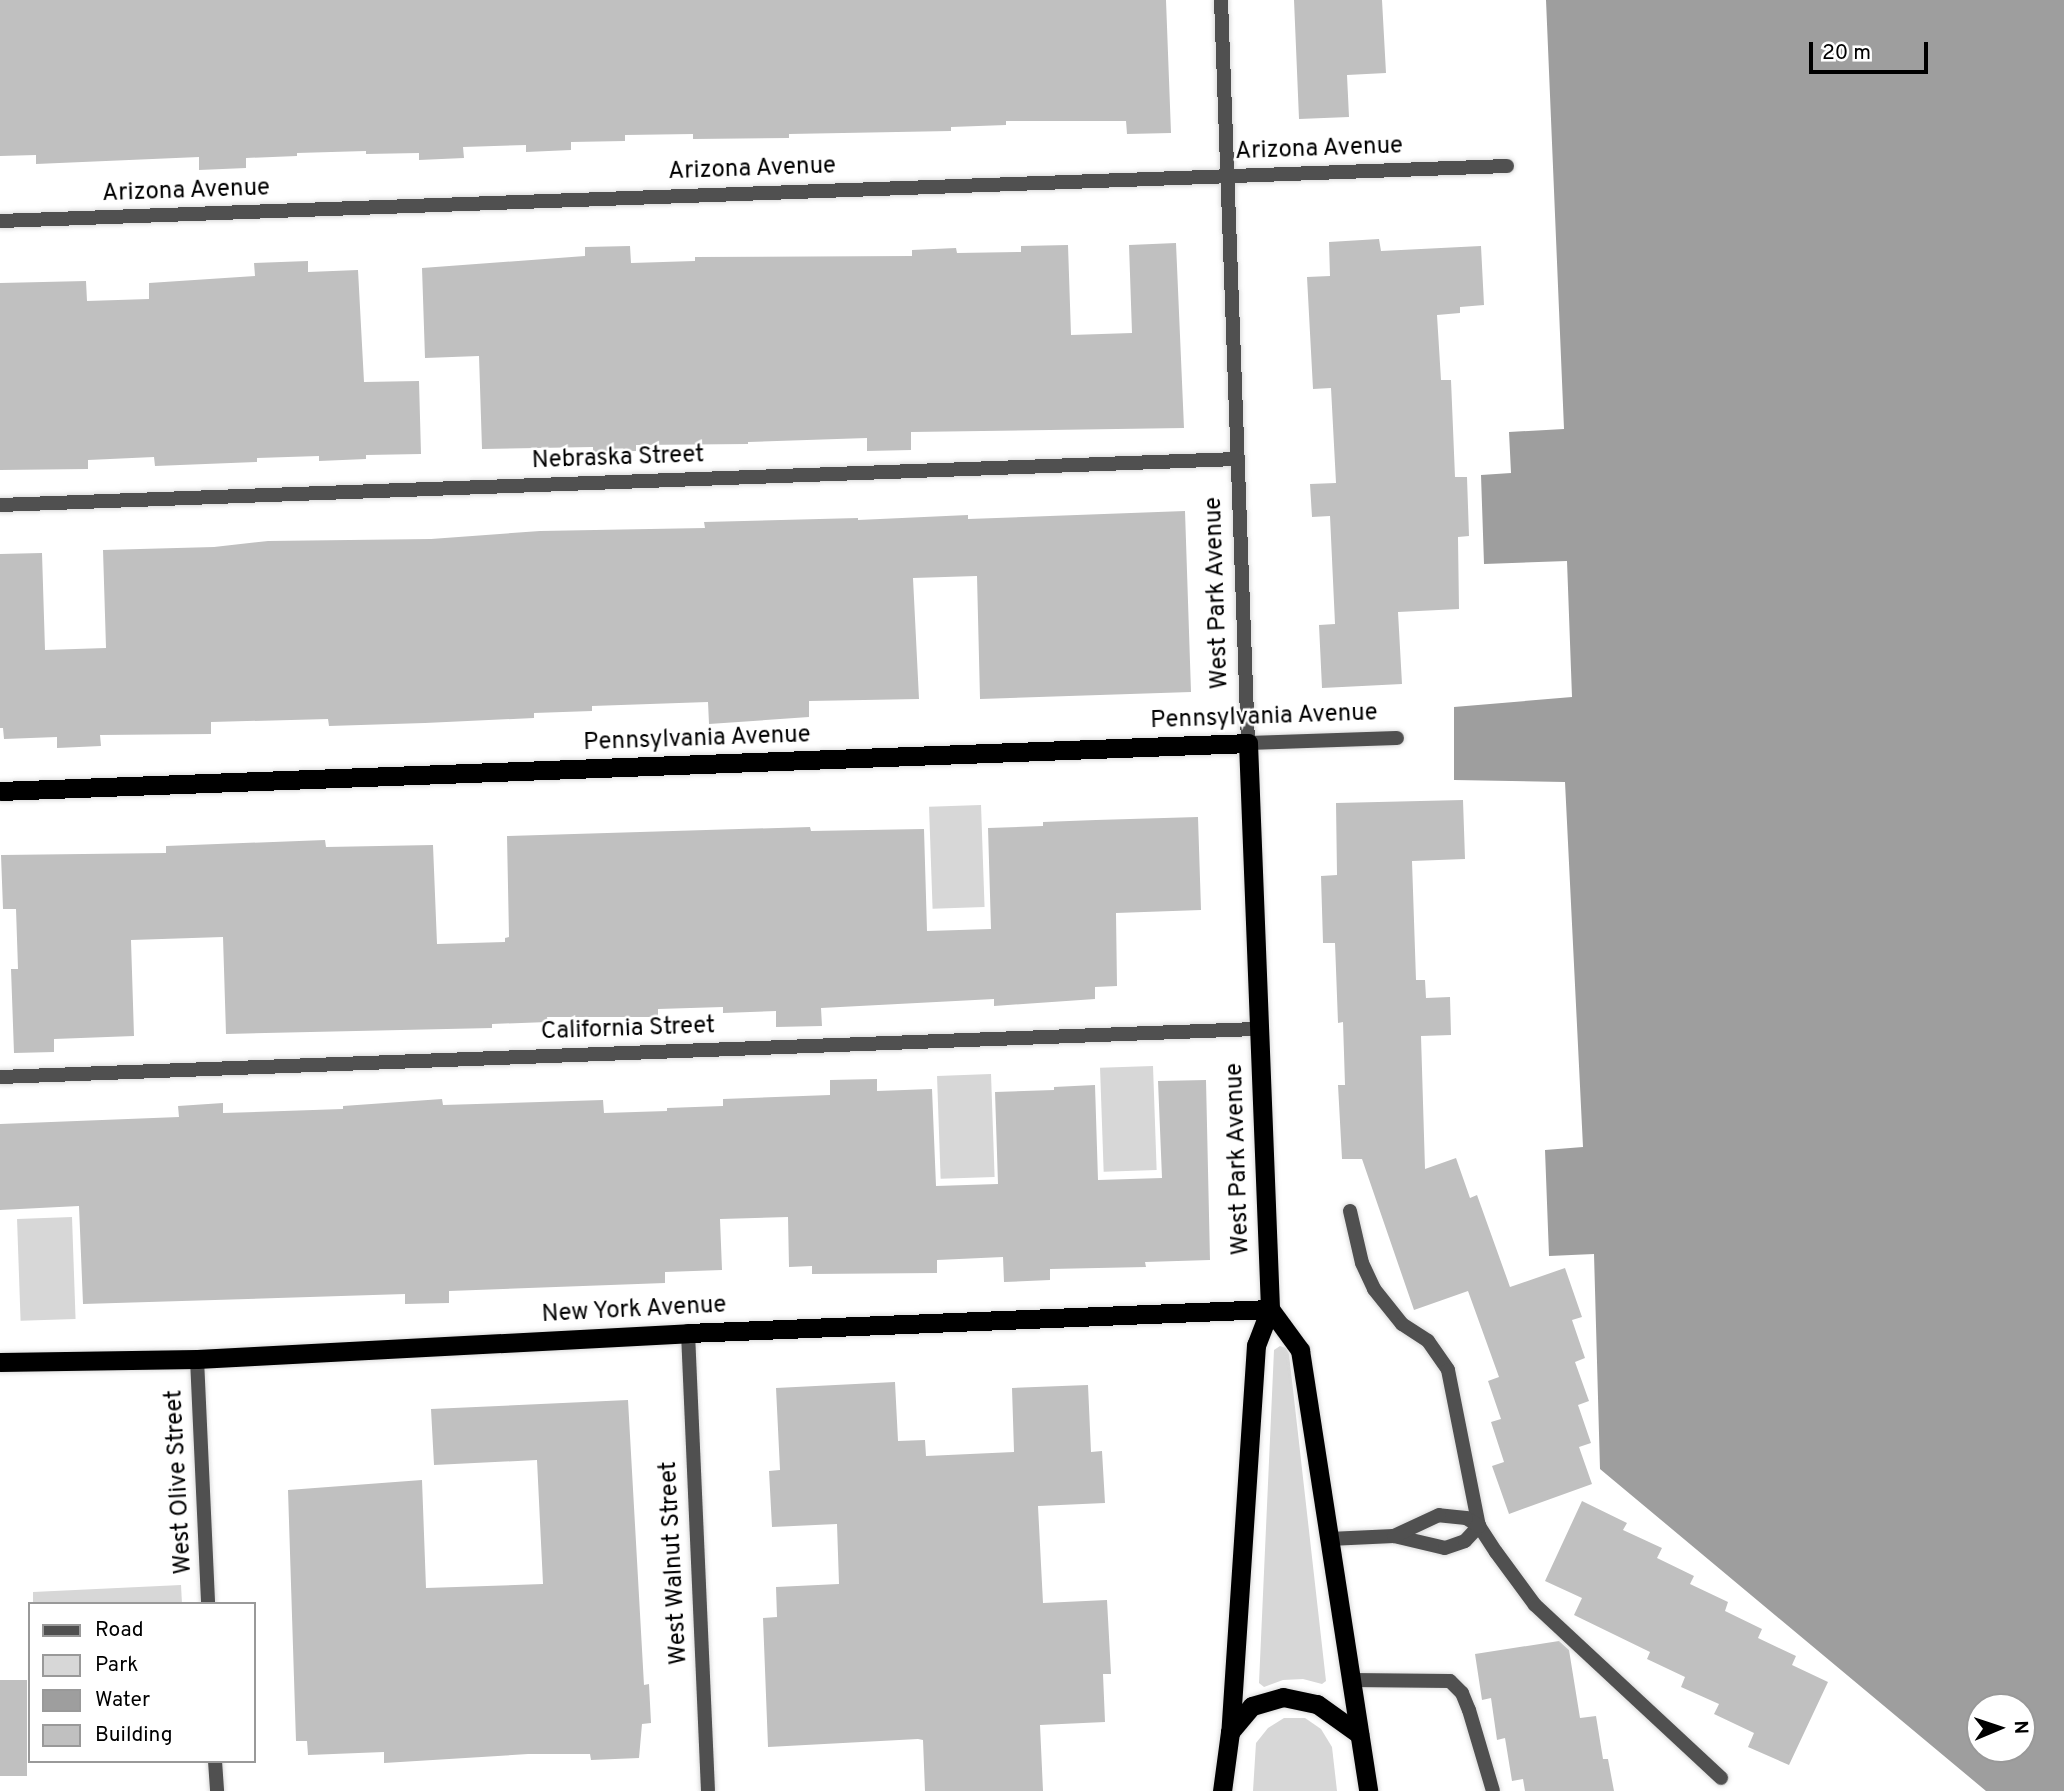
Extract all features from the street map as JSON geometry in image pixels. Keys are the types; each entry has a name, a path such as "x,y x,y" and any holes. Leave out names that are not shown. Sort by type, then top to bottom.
{"highway":[{"name":"Pennsylvania Avenue","path":"0,791 1248,743"},
{"name":"West Park Avenue","path":"1222,1791 1230,1732 1256,1345 1270,1309 1248,743"},
{"name":"New York Avenue","path":"0,1362 197,1359 688,1333 1270,1309"},
{"path":"1270,1309 1300,1350 1368,1791"},
{"path":"1230,1732 1252,1706 1283,1697 1317,1704 1359,1734"}],"street":[{"name":"West Park Avenue","path":"1221,0 1248,743"},
{"name":"Arizona Avenue","path":"0,221 1507,166"},
{"name":"Nebraska Street","path":"0,505 1237,459"},
{"name":"Pennsylvania Avenue","path":"1248,743 1397,738"},
{"name":"California Street","path":"0,1077 1258,1029"},
{"path":"1350,1211 1362,1263 1374,1290 1402,1324 1429,1341 1448,1370 1479,1526"},
{"name":"West Walnut Street","path":"688,1333 708,1791"},
{"name":"West Olive Street","path":"197,1359 208,1602"},
{"path":"1394,1536 1439,1515 1466,1518 1479,1526 1535,1605 1721,1778"},
{"path":"1329,1539 1394,1536 1445,1548 1465,1541 1479,1526"},
{"path":"1351,1680 1450,1681 1462,1693 1469,1710 1493,1791"},
{"path":"215,1763 217,1791"}],"green space":[{"path":"981,805 985,907 933,909 929,807"},
{"path":"1153,1066 1157,1170 1104,1172 1100,1068"},
{"path":"991,1074 995,1177 941,1179 937,1076"},
{"path":"72,1217 76,1319 21,1321 17,1219"},
{"path":"1280,1346 1286,1348 1289,1354 1326,1681 1322,1684 1303,1679 1283,1680 1264,1687 1259,1683 1274,1350"},
{"path":"181,1585 182,1602 33,1602 33,1592"},
{"path":"1284,1718 1305,1718 1321,1729 1332,1747 1337,1791 1253,1791 1256,1743 1268,1728"}],"water":[{"path":"1546,0 2064,0 2064,1791 1986,1791 1600,1469 1594,1254 1549,1256 1545,1150 1583,1147 1565,782 1454,780 1454,707 1572,697 1567,561 1484,564 1481,475 1511,473 1509,432 1564,429"}],"building":[{"path":"0,0 1166,0 1171,133 1127,134 1126,121 1006,121 1006,125 951,127 951,131 789,134 789,138 693,139 693,134 625,135 625,141 571,142 571,150 526,152 526,145 463,147 464,158 419,160 419,153 366,154 366,151 297,153 297,156 246,158 246,168 199,170 199,157 36,164 36,155 0,156"},
{"path":"1294,0 1382,0 1386,73 1347,75 1349,117 1299,119"},
{"path":"1379,239 1381,251 1481,246 1484,305 1460,307 1460,313 1437,315 1441,380 1451,380 1455,477 1467,477 1469,536 1458,537 1459,609 1398,612 1402,684 1322,688 1319,625 1335,624 1330,516 1312,517 1310,484 1336,483 1331,388 1313,389 1307,277 1330,276 1329,242"},
{"path":"1176,243 1184,428 911,432 911,450 867,451 867,438 748,444 636,445 636,451 593,452 593,447 482,449 479,356 425,358 422,268 585,256 585,247 630,246 631,263 695,261 695,257 912,256 912,250 956,248 957,253 1021,252 1021,246 1068,245 1071,335 1132,333 1129,245"},
{"path":"308,261 308,272 358,270 364,382 419,381 421,454 366,455 366,459 319,461 319,456 257,458 257,462 155,466 154,457 88,460 88,469 0,470 0,283 86,281 87,301 149,299 149,283 255,276 254,263"},
{"path":"1185,511 1191,692 980,699 977,576 913,578 919,699 809,701 809,717 709,724 708,702 592,706 592,711 534,713 534,718 425,723 329,726 328,719 211,722 211,734 100,735 101,746 57,748 57,737 4,739 3,728 0,728 0,554 42,553 45,650 106,648 103,550 214,547 268,541 431,539 540,531 705,528 704,522 968,515 968,519"},
{"path":"1463,800 1465,859 1412,861 1416,980 1425,980 1426,998 1450,997 1451,1035 1421,1036 1425,1169 1456,1158 1470,1198 1477,1195 1510,1287 1565,1268 1582,1317 1572,1320 1585,1358 1575,1362 1589,1401 1578,1405 1591,1443 1579,1447 1592,1484 1509,1514 1492,1466 1504,1462 1491,1422 1501,1419 1488,1381 1499,1377 1468,1291 1414,1310 1362,1159 1342,1159 1338,1085 1345,1085 1343,1022 1338,1023 1335,943 1323,943 1321,876 1337,875 1336,803"},
{"path":"1198,817 1201,910 1116,913 1117,986 1095,987 1095,999 994,1006 994,999 821,1008 822,1026 776,1027 776,1011 723,1013 723,1007 658,1009 658,1017 547,1017 548,1022 492,1024 492,1028 226,1034 223,937 131,940 134,1036 54,1039 54,1052 14,1053 11,969 18,969 16,909 3,909 1,855 166,853 166,846 325,840 326,847 433,845 437,944 505,942 505,938 509,937 507,836 810,827 811,831 924,829 927,931 991,929 988,828 1043,826 1043,822"},
{"path":"877,1079 877,1091 932,1089 936,1186 998,1184 995,1092 1054,1090 1054,1087 1095,1085 1098,1180 1162,1178 1158,1081 1206,1080 1210,1260 1145,1262 1146,1267 1050,1269 1050,1280 1004,1282 1003,1257 937,1260 937,1273 812,1274 812,1266 789,1267 788,1217 720,1219 722,1270 665,1272 665,1283 449,1291 449,1303 405,1304 405,1294 83,1304 79,1206 0,1210 0,1124 179,1117 178,1106 223,1103 223,1113 343,1109 343,1106 442,1099 443,1105 603,1100 604,1113 667,1111 667,1108 723,1106 723,1099 830,1095 830,1080"},
{"path":"895,1382 898,1441 925,1440 926,1456 1014,1452 1012,1388 1088,1385 1091,1452 1102,1451 1105,1503 1038,1506 1043,1603 1107,1600 1111,1674 1103,1674 1105,1722 1040,1725 1043,1791 925,1791 923,1740 918,1739 768,1747 763,1618 777,1617 776,1587 839,1584 837,1524 772,1527 769,1471 780,1470 776,1388"},
{"path":"628,1400 644,1685 649,1684 651,1723 642,1724 639,1758 591,1760 590,1754 528,1754 384,1763 384,1752 308,1755 307,1741 296,1741 288,1490 422,1480 426,1588 543,1584 537,1460 434,1465 431,1409"},
{"path":"1582,1501 1627,1523 1623,1530 1662,1548 1657,1558 1694,1576 1690,1584 1728,1602 1725,1611 1762,1629 1758,1638 1796,1656 1792,1665 1828,1682 1789,1765 1748,1747 1754,1733 1714,1714 1719,1704 1681,1687 1685,1677 1647,1659 1650,1652 1574,1615 1582,1598 1545,1581"},
{"path":"1559,1641 1569,1650 1580,1718 1596,1716 1603,1759 1608,1759 1614,1791 1525,1791 1523,1779 1512,1781 1505,1738 1497,1740 1491,1698 1482,1700 1475,1654"},
{"path":"0,1680 27,1680 27,1776 0,1776"}]}
